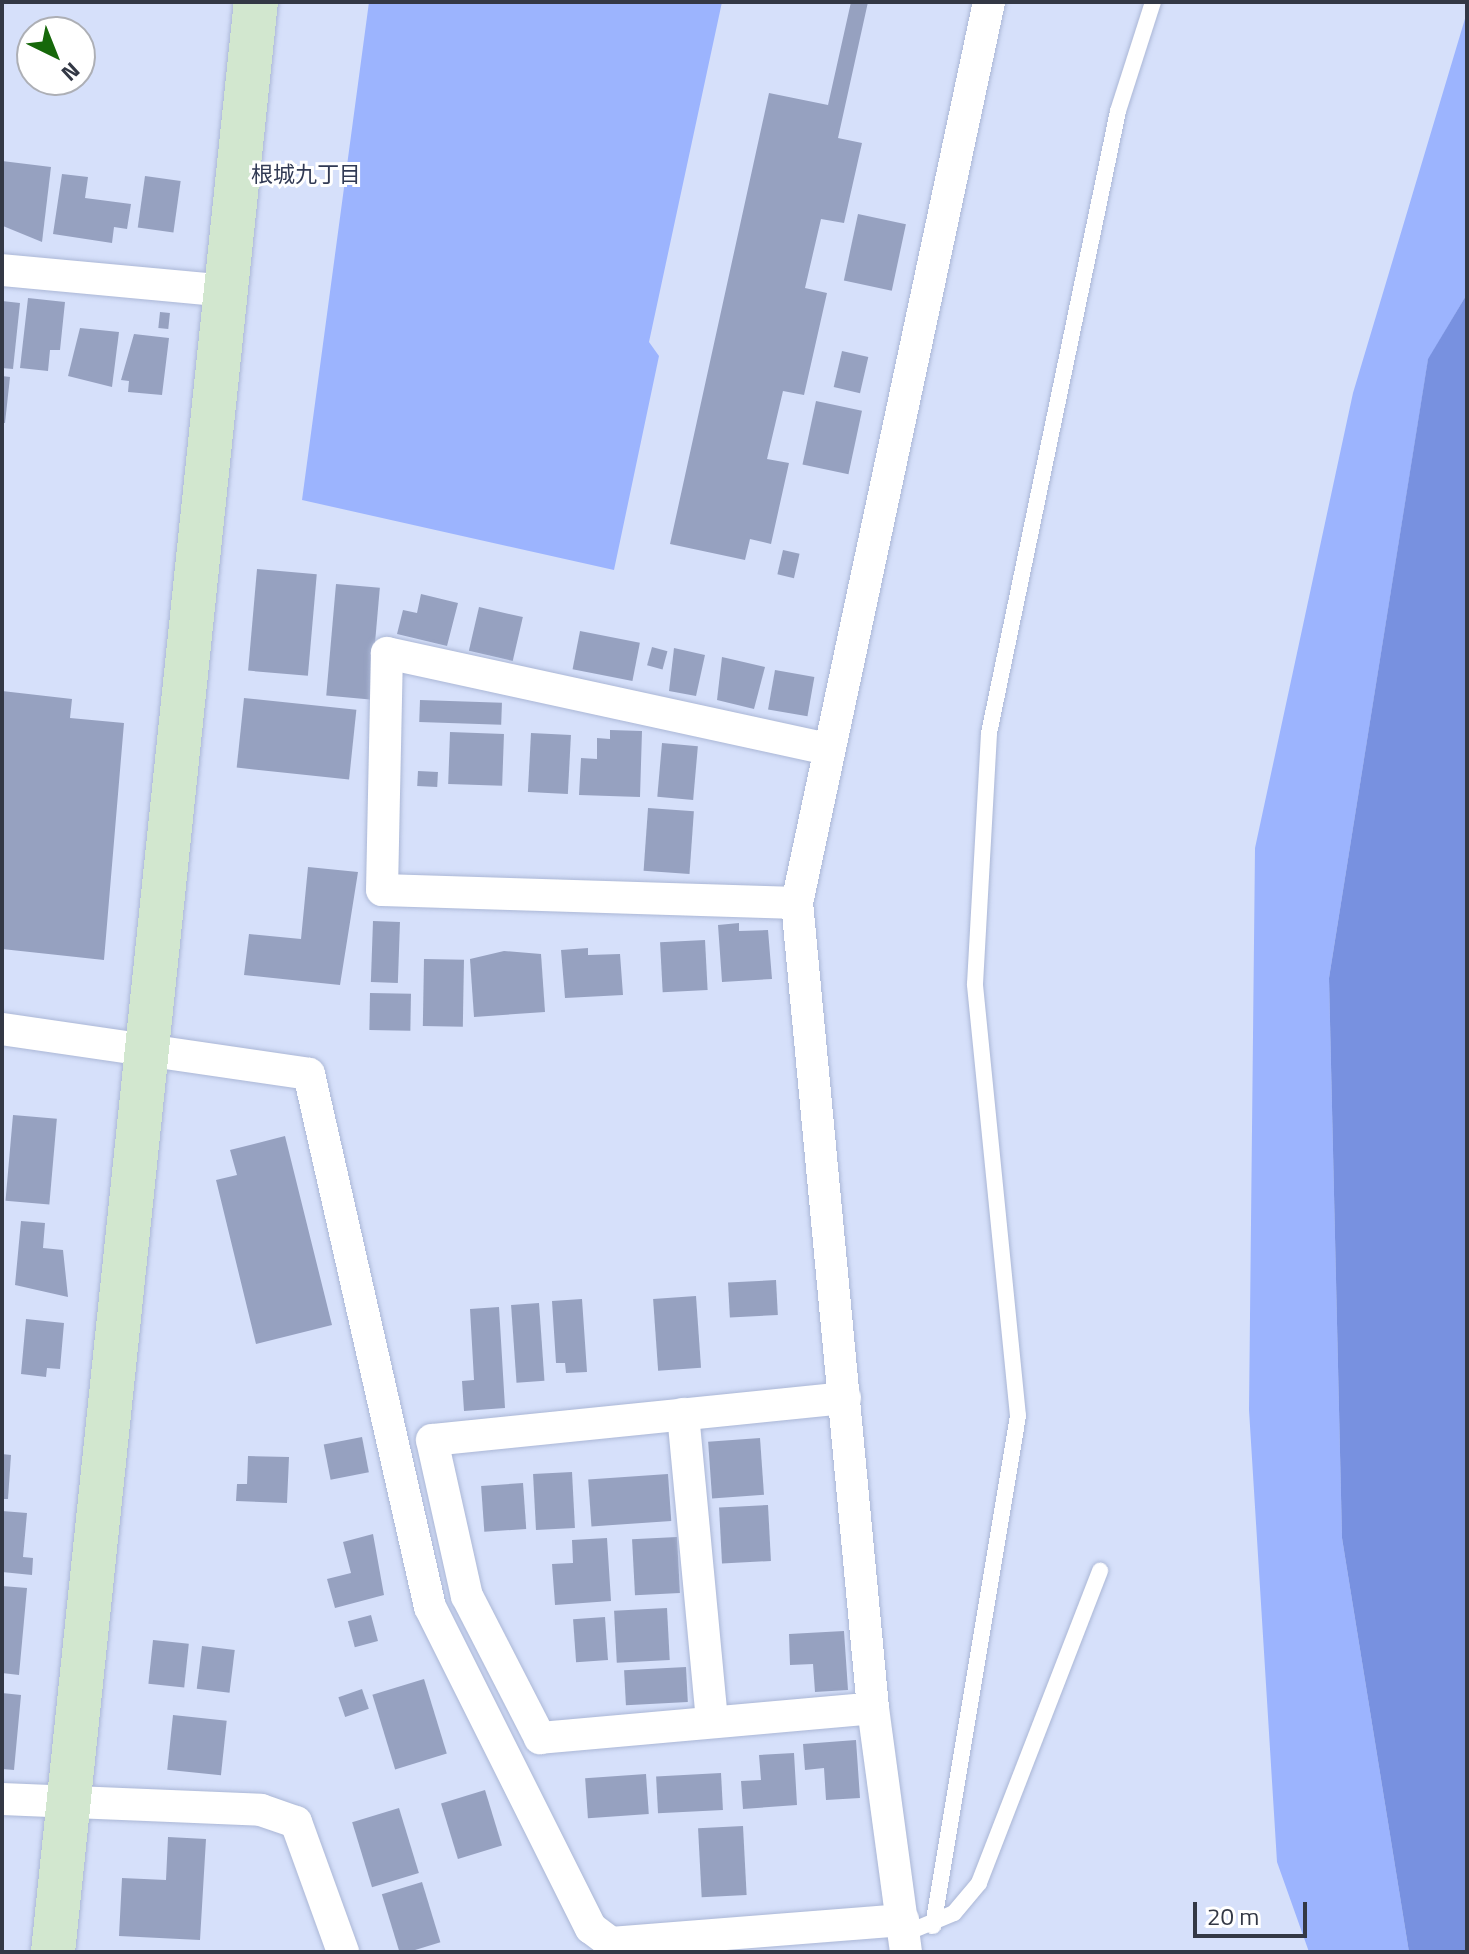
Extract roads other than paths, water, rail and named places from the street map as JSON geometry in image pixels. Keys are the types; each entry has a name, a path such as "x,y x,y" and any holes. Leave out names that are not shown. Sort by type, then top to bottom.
{"street":[{"path":"53,1952 66,1800 151,1053 256,2"},
{"path":"2,1029 309,1074 430,1607 591,1928 611,1943 911,1933 873,1708 797,903 989,2"},
{"path":"2,270 228,291"},
{"path":"797,903 382,890 387,653 828,749"},
{"path":"845,1398 432,1440 467,1596 540,1738 873,1708"},
{"path":"683,1414 712,1722"},
{"path":"2,1799 261,1810 296,1822 343,1952"}],"lane":[{"path":"911,1933 1018,1416 975,984 989,733 1118,111 1153,2"},
{"path":"911,1933 979,1883 1100,1571"}],"district":[{"name":"根城九丁目","path":"306,175"}]}
